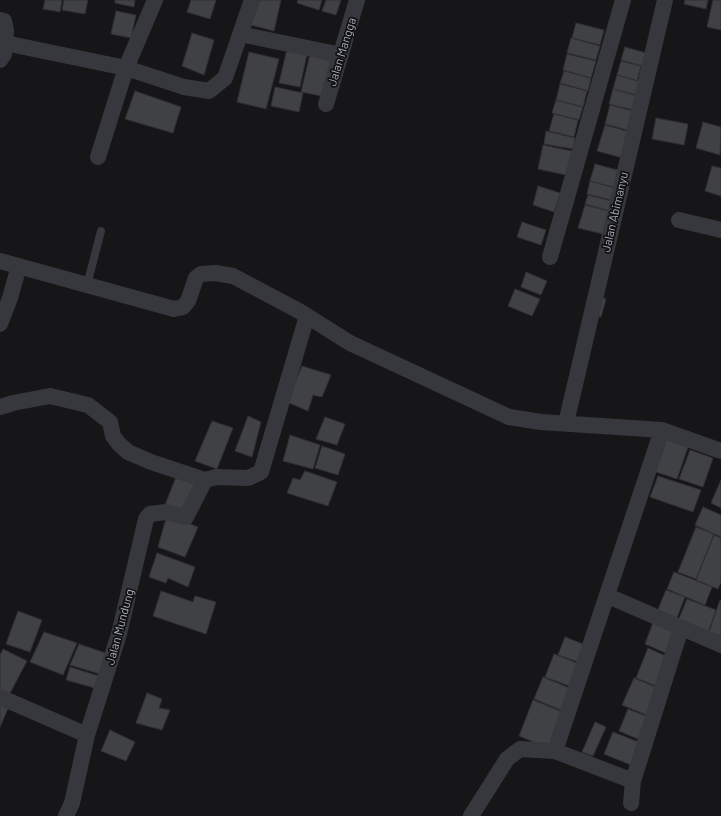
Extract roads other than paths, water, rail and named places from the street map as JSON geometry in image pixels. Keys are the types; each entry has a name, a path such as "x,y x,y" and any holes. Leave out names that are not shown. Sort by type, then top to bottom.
{"street":[{"path":"98,157 126,68 155,0"},
{"path":"5,43 126,68 184,87 209,91 224,78 252,0"},
{"name":"Jalan Mangga","path":"326,104 358,0"},
{"path":"550,257 623,0"},
{"name":"Jalan Abimanyu","path":"566,423 665,0"},
{"path":"0,20 4,21 6,31 4,54 0,60"},
{"path":"240,34 341,55"},
{"path":"679,220 721,230"},
{"path":"0,261 174,309 183,308 188,302 196,278 201,274 214,273 233,276 307,316 350,343 509,417 541,422 662,430 721,451"},
{"path":"0,324 10,298 19,266"},
{"path":"0,407 50,396 88,405 110,422 113,436 128,452 151,462 205,480 216,477 248,478 261,472 307,316"},
{"path":"555,751 608,596 662,430"},
{"name":"Jalan Mundung","path":"66,816 72,803 87,735 120,634 146,519 150,514 166,512 186,517 205,480"},
{"path":"608,596 721,645"},
{"path":"631,803 633,781 681,628"},
{"path":"0,697 87,735"},
{"path":"471,816 507,759 520,748 555,751 633,781"}],"lane":[{"path":"87,285 101,231"}]}
